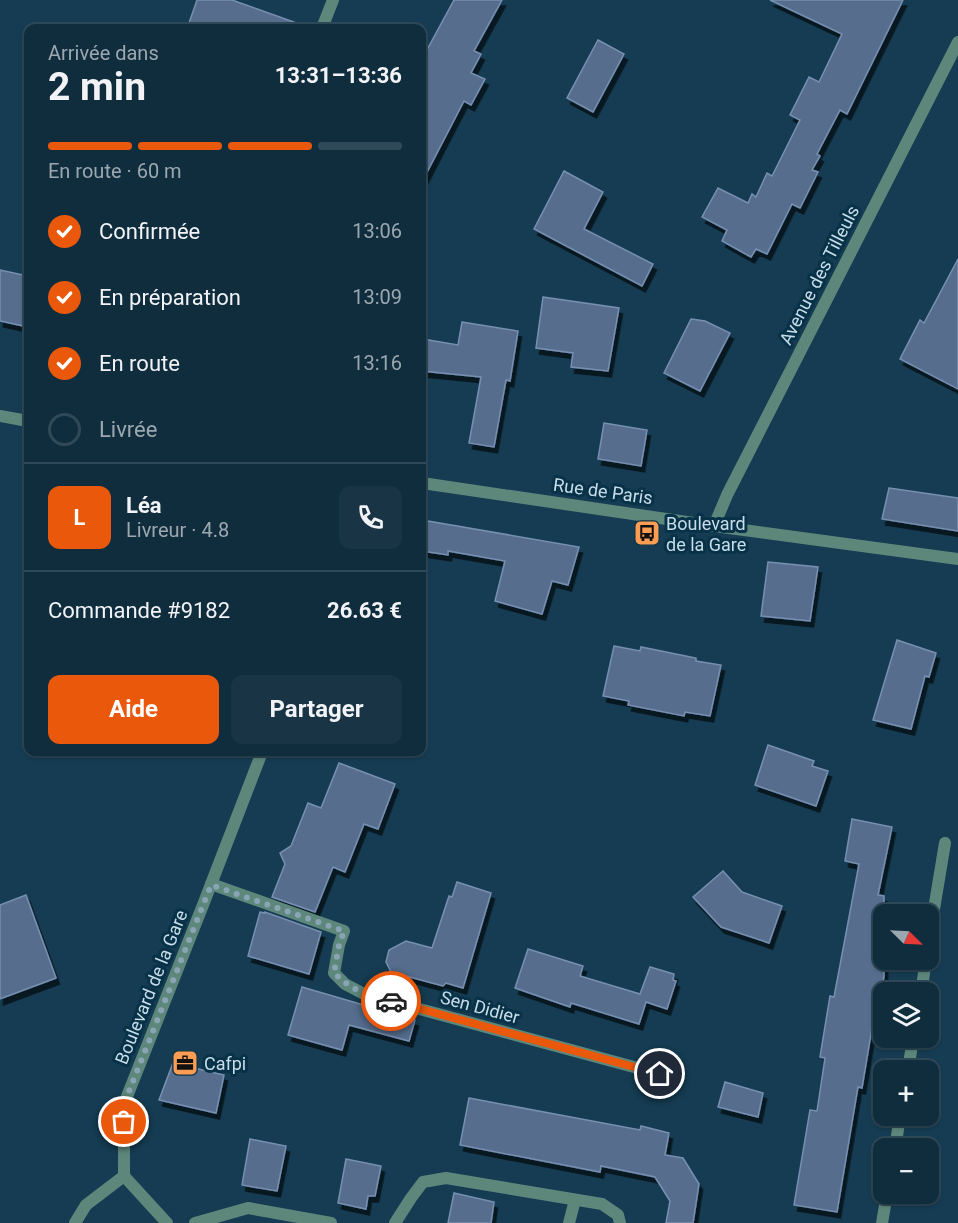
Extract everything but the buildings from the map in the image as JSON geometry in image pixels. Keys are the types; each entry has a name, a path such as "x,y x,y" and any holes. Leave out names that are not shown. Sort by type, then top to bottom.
{"street":[{"path":"324,24 333,0"},
{"name":"Avenue des Tilleuls","path":"714,526 727,495 958,42"},
{"path":"0,416 24,420"},
{"name":"Rue de Paris","path":"426,484 958,559"},
{"name":"Boulevard de la Gare","path":"124,1176 124,1104 260,756"},
{"path":"935,904 945,843"},
{"name":"Sen Didier","path":"211,885 344,931 334,973 345,984 364,994 660,1074"},
{"path":"75,1223 86,1205 124,1176 167,1223"},
{"path":"395,1223 423,1182 446,1178 602,1204 618,1215 620,1223"},
{"path":"569,1223 575,1200"},
{"path":"882,1223 885,1204"},
{"path":"195,1223 248,1208 331,1223"}],"way so far":[{"path":"124,1122 124,1104 211,885 344,931 334,973 345,984 364,994 391,1001"}],"place":[{"name":"Boulevard de la Gare","path":"647,533"},
{"name":"Cafpi","path":"185,1063"}],"route":[{"path":"391,1001 660,1074"}]}
